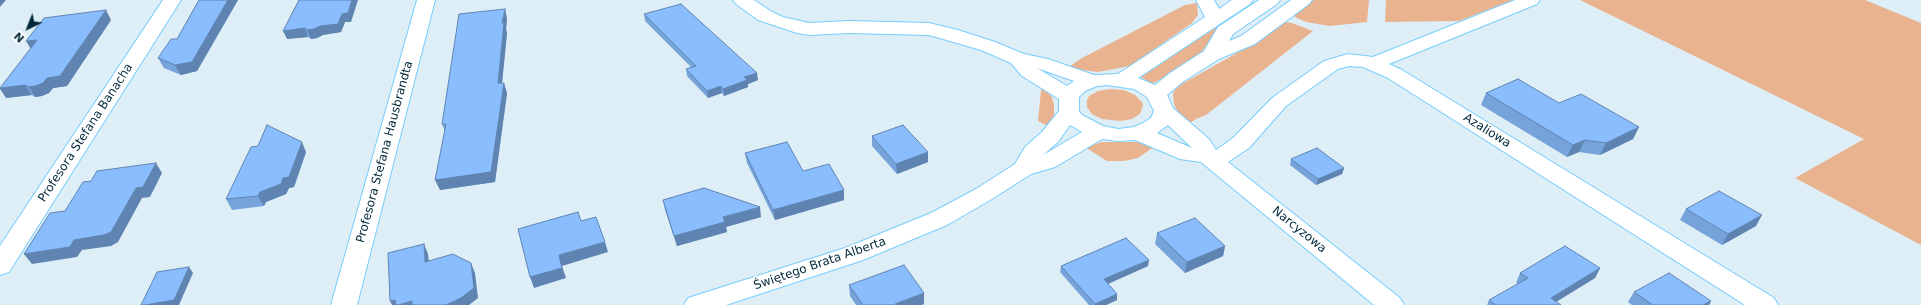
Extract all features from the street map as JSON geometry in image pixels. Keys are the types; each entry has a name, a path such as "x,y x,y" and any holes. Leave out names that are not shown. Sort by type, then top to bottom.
{"street":[{"name":"Profesora Stefana Banacha","path":"0,266 172,0"},
{"name":"Profesora Stefana Hausbrandta","path":"344,305 426,0"},
{"path":"742,0 765,16 776,21 809,29 849,27 929,29 952,34 981,43 1019,59 1041,63 1093,81"},
{"path":"1205,0 1215,19"},
{"path":"1122,80 1244,0"},
{"path":"1212,55 1225,31 1271,0"},
{"path":"1019,59 1029,72 1069,103 1075,119 1085,126 1098,132 1118,135 1137,133 1151,128 1160,121 1160,103 1177,77 1212,55 1248,40 1303,0"},
{"path":"1374,63 1531,0"},
{"name":"Azaliowa","path":"1210,159 1241,143 1279,102 1331,65 1354,59 1374,63 1395,74 1766,305"},
{"path":"1069,103 1078,87 1093,81 1122,80 1141,85 1160,103"},
{"name":"Świętego Brata Alberta","path":"1023,169 1033,152 1050,137 1069,103"},
{"name":"Narcyzowa","path":"1160,103 1201,144 1210,159 1391,305"},
{"name":"Świętego Brata Alberta","path":"697,305 868,248 939,219 984,194 1023,169 1047,162 1098,132"},
{"path":"1137,133 1188,154 1210,159"}],"shaded area":[{"path":"1314,0 1369,0 1367,22 1330,26 1306,22 1295,17 1294,15"},
{"path":"1386,0 1513,0 1459,21 1385,22"},
{"path":"1580,0 1865,0 1921,23 1921,245 1795,178 1864,139"},
{"path":"1197,3 1198,15 1192,23 1130,66 1098,72 1067,68 1082,58 1185,5"},
{"path":"1245,8 1249,10 1211,39 1200,54 1184,66 1152,84 1141,77"},
{"path":"1283,22 1292,23 1313,31 1206,115 1187,125 1178,113 1174,104 1173,93 1178,86 1253,44"},
{"path":"1043,87 1052,97 1054,105 1054,119 1050,127 1038,121 1041,90"},
{"path":"1110,89 1124,90 1135,95 1142,102 1143,106 1140,114 1132,119 1121,121 1102,119 1092,114 1087,107 1087,100 1089,96 1098,91"},
{"path":"1102,142 1136,142 1155,146 1138,158 1124,161 1107,161 1085,147"}],"building":[{"path":"199,0 228,0 192,62 175,65 158,58 171,39 177,39"},
{"path":"299,0 352,0 348,13 342,14 338,24 320,26 307,30 305,28 283,31"},
{"path":"681,4 757,73 744,77 747,80 723,89 721,86 707,91 686,69 696,66 644,14"},
{"path":"505,9 502,23 504,23 498,83 504,83 491,172 435,180 446,124 442,124 459,14"},
{"path":"106,10 60,76 47,78 43,83 35,86 29,87 25,85 0,88 37,40 26,41 44,18"},
{"path":"1518,79 1559,103 1581,94 1639,127 1606,143 1585,140 1573,145 1486,93"},
{"path":"267,125 302,142 289,177 283,178 281,184 260,192 258,196 226,199 251,147 258,146"},
{"path":"903,125 928,152 896,164 872,136"},
{"path":"787,142 803,171 829,164 844,190 773,210 745,153"},
{"path":"1317,148 1344,168 1318,179 1291,159"},
{"path":"156,163 143,187 136,188 111,232 104,235 74,240 70,247 24,254 50,213 65,211 83,182 91,181 97,171"},
{"path":"704,188 760,207 723,217 725,222 674,236 663,200"},
{"path":"1719,191 1762,215 1728,234 1686,209"},
{"path":"578,212 581,221 596,217 605,242 559,255 562,268 530,277 518,229"},
{"path":"1195,218 1225,246 1187,262 1157,233"},
{"path":"1126,238 1149,260 1104,279 1117,294 1095,304 1061,266"},
{"path":"424,244 425,262 453,254 471,263 474,288 461,298 446,305 412,305 412,301 396,305 395,300 390,301 388,253"},
{"path":"1565,246 1600,268 1551,298 1561,305 1496,305 1489,300 1528,278 1520,273"},
{"path":"904,265 924,293 895,304 896,305 863,305 849,285"},
{"path":"189,267 174,300 141,305 157,272"},
{"path":"1669,273 1711,301 1703,305 1653,305 1634,292"}]}
